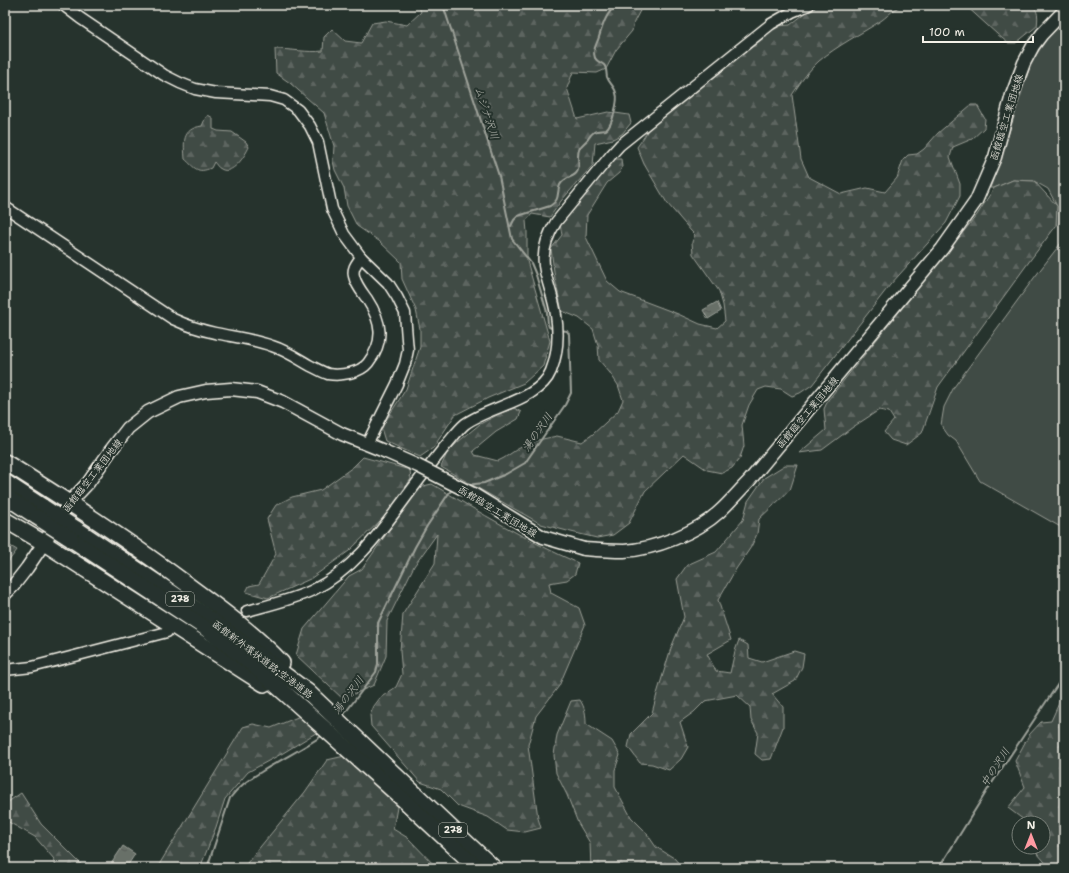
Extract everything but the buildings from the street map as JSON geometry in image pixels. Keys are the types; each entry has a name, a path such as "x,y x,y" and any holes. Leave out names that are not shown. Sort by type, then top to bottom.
{"highway":[{"path":"5,462 70,502 142,551 218,607 267,648 279,679"},
{"name":"函館新外環状道路;空港道路","path":"5,482 40,512 204,627 252,665 308,692 477,868"},
{"name":"函館新外環状道路;空港道路","path":"5,496 40,512"},
{"path":"5,520 248,674 279,679"},
{"name":"函館新外環状道路;空港道路","path":"279,679 296,702 467,843 494,868"}],"main road":[{"name":"函館臨空工業団地線","path":"5,594 13,586 44,544 70,502 88,483 128,428 148,412 178,397 206,391 231,389 256,392 283,402 342,434 418,466 473,494 543,537 584,549 625,551 666,542 690,531 718,513 750,481 942,249 976,201 995,157 1016,80 1024,63 1033,46 1042,34 1064,11"}],"street":[{"path":"63,5 164,75 180,83 195,89 216,93 270,96 284,100 298,110 310,126 318,142 332,209 344,234 361,257 388,283 405,313 408,339 408,350 405,364 397,384 367,444"},
{"path":"246,611 299,596 314,589 354,562 368,546 434,459 466,424 481,415 529,394 541,386 550,373 556,358 558,342 556,314 544,269 544,260 550,231 561,215 620,145 766,28 792,12 809,5"},
{"path":"5,207 172,319 198,329 263,342 286,352 320,371 329,374 347,374 366,365 372,358 380,340 377,317 354,277 353,270 361,257"},
{"path":"5,670 32,667 167,632"}],"green space":[{"path":"418,5 643,5 634,22 632,31 616,50 606,69 597,73 573,72 567,88 577,119 608,112 629,115 631,123 622,134 613,139 595,143 593,165 561,201 550,217 532,214 526,221 527,261 550,341 543,366 524,383 488,398 455,415 433,448 420,457 385,441 381,428 406,389 420,347 420,329 416,310 402,279 401,262 379,241 357,226 347,206 344,188 335,170 333,161 334,146 324,113 290,83 276,73 275,49 312,52 323,51 324,37 332,29 345,41 361,43 372,23 386,21 407,25 421,12"},
{"path":"816,5 838,7 841,5 905,5 896,9 882,20 826,55 808,73 792,95 801,159 809,177 841,194 867,188 885,192 897,178 903,160 908,155 917,154 924,149 938,133 971,105 977,105 985,119 984,128 972,139 953,147 950,157 960,184 960,196 946,223 890,285 812,385 800,393 792,396 781,389 766,387 758,390 749,405 742,425 744,446 740,458 732,468 722,473 707,470 684,454 645,491 629,523 613,535 597,538 541,524 441,467 447,453 480,424 514,408 521,412 518,419 496,432 473,451 475,455 498,461 533,441 557,436 582,442 618,411 623,400 618,385 599,360 598,345 593,329 579,318 562,311 555,279 551,249 562,235 560,224 599,175 615,159 621,159 622,167 619,173 607,183 587,215 586,237 607,281 620,292 700,324 717,328 725,321 719,291 693,254 692,242 695,235 667,203 644,164 637,147 649,128 777,26 790,25"},
{"path":"965,5 1031,5 1037,12 1037,26 1016,43 1008,43"},
{"path":"1064,20 1064,220 1056,226 1057,206 1048,189 1034,181 1013,180 994,188 990,188 1031,63 1047,38"},
{"path":"208,115 213,118 213,129 232,132 246,142 249,147 238,164 229,170 218,167 214,162 211,168 199,170 185,159 184,142 187,134 190,130 202,126"},
{"path":"1013,180 1034,181 1057,206 1056,226 938,387 922,433 906,445 891,440 884,432 894,420 889,412 879,410 822,450 799,453 826,430 824,409 828,400 977,215 994,188"},
{"path":"1064,239 1064,529 980,481 956,441 948,435 941,425 944,407 954,387"},
{"path":"363,457 410,470 411,479 385,516 349,551 310,579 268,598 246,592 249,586 259,584 276,554 267,519 276,505 292,497 321,490 353,467"},
{"path":"785,465 798,465 790,490 759,519 757,534 751,547 718,600 731,640 707,654 716,671 730,673 739,640 748,645 749,658 762,662 794,651 804,654 802,667 795,681 772,694 783,707 783,727 771,759 762,760 755,754 758,733 751,720 750,707 737,695 705,701 694,712 680,722 688,747 681,759 669,770 652,764 640,763 628,747 631,734 652,713 671,648 684,617 677,579 687,565 716,552 743,520 748,501 764,478"},
{"path":"432,484 485,516 578,563 575,574 567,580 549,583 551,593 579,608 585,625 559,686 536,716 528,745 538,818 541,828 525,832 507,830 488,817 458,806 441,789 420,782 371,726 370,715 374,706 380,698 396,687 402,674 400,651 403,614 435,563 437,534 414,566 387,621 386,656 374,685 343,699 296,655 304,629 349,576 362,569 419,487"},
{"path":"5,543 17,550 5,566"},
{"path":"1064,692 1064,868 1050,868 1039,855 1051,855 1051,815 1017,815 1008,808 1025,787 1015,761 1029,735 1041,722 1051,721"},
{"path":"580,700 585,711 586,724 612,741 620,755 615,770 615,787 631,817 645,831 656,847 674,858 683,868 591,868 590,843 578,823 567,795 556,773 554,755 557,735 571,701"},
{"path":"305,714 319,731 248,772 225,799 200,868 157,868 243,727 253,724 271,728"},
{"path":"349,755 398,802 393,829 408,838 437,868 243,868 305,792 327,760"},
{"path":"21,793 41,824 80,863 83,868 56,868 54,859 35,837 5,820 5,804"}],"water":[{"path":"717,302 721,311 708,319 703,310"},
{"path":"123,846 135,854 126,868 116,868 111,864"}],"waterway":[{"name":"ムジナ沢川","path":"443,5 499,176 512,239 531,263 547,312 549,327 554,329"},
{"name":"湯の沢川","path":"511,226 518,216 550,206 556,201 562,182 576,174 578,170 578,153 581,146 593,133 606,130 611,124 616,107 617,96 607,77 605,66 595,58 594,52 605,20 616,5"},
{"name":"湯の沢川","path":"466,485 484,483 506,474 525,463 565,405 571,393 569,334 567,331 560,330"},
{"name":"湯の沢川","path":"342,717 376,672 378,664 378,623 415,547 427,526 453,489"},
{"name":"中の沢川","path":"939,868 988,789 1064,675"},
{"name":"湯の沢川","path":"207,868 230,798 233,794 252,778 323,735"}]}
